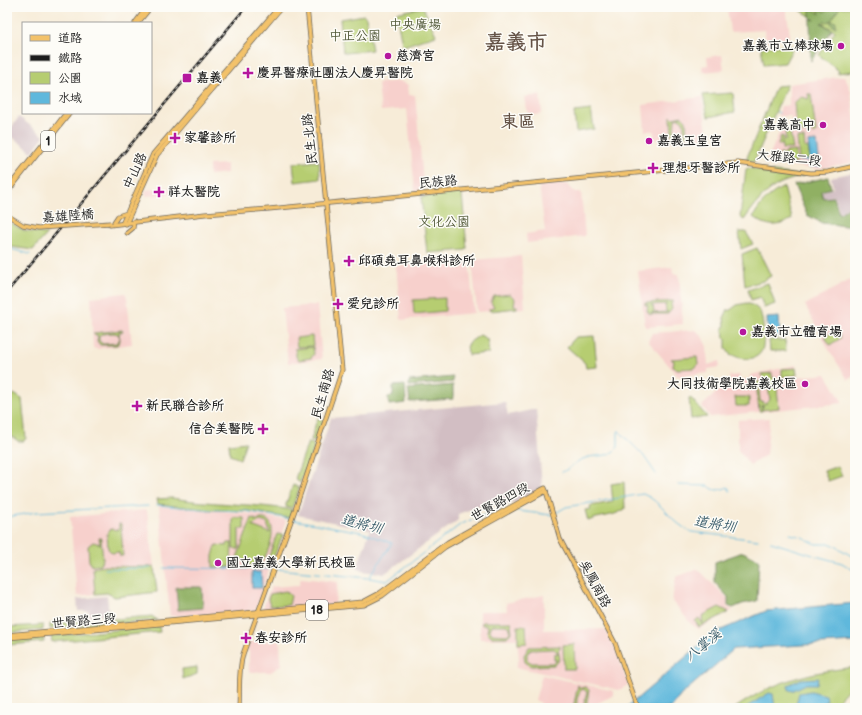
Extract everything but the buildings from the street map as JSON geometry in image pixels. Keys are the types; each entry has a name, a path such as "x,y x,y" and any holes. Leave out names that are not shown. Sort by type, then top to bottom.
{"main road":[{"path":"136,22 148,7"},
{"path":"139,22 151,7"},
{"name":"民生北路","path":"307,7 333,270"},
{"name":"中山路","path":"125,222 153,154 205,96 279,9"},
{"name":"1","path":"7,188 65,114"},
{"name":"1","path":"7,193 69,114"},
{"name":"民族路","path":"112,223 743,163"},
{"name":"大雅路二段","path":"743,163 811,173 828,172 855,166"},
{"path":"112,223 118,215 129,213 134,221 133,228 127,233"},
{"name":"嘉雄陸橋","path":"7,216 22,226 37,229 112,223"},
{"name":"民生南路","path":"239,708 241,659 292,520 341,373 342,359 333,270"},
{"name":"吳鳳南路","path":"546,491 560,539 615,643 638,708"},
{"name":"世賢路四段","path":"163,622 354,607 370,602 389,591 445,547 546,491"},
{"name":"世賢路三段","path":"7,636 163,622"}],"shaded area":[{"path":"727,7 786,7 790,35 788,38 766,41 765,30 730,32"},
{"path":"722,55 724,70 703,72 702,66 708,65 707,57"},
{"name":"嘉義高中","path":"845,76 851,92 855,120 855,162 817,169 766,163 780,131 792,130 792,116 778,116 781,106 789,105 789,84"},
{"path":"399,81 408,85 409,95 415,95 424,191 415,191 407,109 381,111 378,84"},
{"path":"540,95 541,114 528,116 525,97"},
{"path":"702,97 708,138 664,142 664,139 654,139 654,131 645,131 643,105"},
{"path":"19,117 44,136 32,152 7,133"},
{"path":"227,164 227,173 209,175 209,165"},
{"path":"855,172 855,201 840,213 835,196 823,198 821,192 833,188 831,177"},
{"path":"566,184 575,192 581,192 585,236 527,243 526,234 545,231 539,185"},
{"name":"祥太醫院","path":"171,187 172,194 146,196 145,190"},
{"path":"521,256 525,308 477,312 472,260"},
{"path":"469,259 474,313 401,320 396,266"},
{"path":"672,267 674,274 679,274 683,324 646,327 638,271"},
{"path":"855,277 855,375 848,380 828,348 805,305"},
{"path":"125,293 127,297 132,344 97,349 93,348 91,298"},
{"path":"317,305 322,359 288,363 282,308"},
{"path":"696,330 702,336 707,347 708,365 719,361 720,367 708,369 708,373 678,376 648,341 652,333"},
{"path":"796,365 797,377 826,374 843,403 710,417 702,406 730,380 729,376 739,375 740,380 750,379 750,375"},
{"path":"505,402 508,415 536,409 542,487 514,503 477,507 458,514 458,520 384,574 363,571 357,568 370,530 298,515 331,418"},
{"path":"770,418 766,455 750,465 738,450 738,420"},
{"name":"國立嘉義大學新民校區","path":"159,506 254,514 286,520 255,611 170,616"},
{"path":"147,510 154,567 93,568 95,594 77,596 70,517"},
{"path":"698,569 727,598 727,607 733,610 699,629 691,624 672,600 676,577"},
{"path":"301,578 338,582 335,604 265,610 263,608 271,587 299,585"},
{"path":"544,595 544,630 605,629 615,647 628,685 619,690 516,667 519,659 517,639 480,639 480,611 507,611 506,603"},
{"path":"107,596 109,614 89,617 89,611 78,611 77,599"},
{"path":"280,641 281,665 271,672 249,672 249,651 247,651 249,642"},
{"path":"542,675 614,691 614,695 588,708 541,708 541,703 535,700"}],"green space":[{"name":"中央廣場","path":"423,7 436,35 404,46 402,44 396,13"},
{"path":"795,7 855,7 855,71 837,73 839,71 819,55 835,31"},
{"path":"810,7 820,14 818,7 825,12 829,7 840,7 831,21 836,22 836,27 833,26 830,21 821,23 832,30 811,61 810,19 815,20 810,17"},
{"name":"中正公園","path":"364,15 366,17 372,50 346,53 343,52 340,19"},
{"path":"789,45 792,47 794,46 785,63 764,65 761,47"},
{"path":"787,85 754,162 746,160 776,86"},
{"path":"733,93 735,112 708,117 703,95"},
{"path":"808,94 811,94 816,133 813,134 812,130 808,133 801,132 796,126 794,103 801,97 809,99"},
{"path":"591,110 594,129 576,132 574,112"},
{"path":"671,116 673,118 682,116 686,120 687,136 680,140 675,138 672,140","holes":["679,118 683,121 685,134 679,138 674,134 675,119"]},
{"path":"785,131 790,131 793,149 782,149 782,142 781,145 778,144 781,136 784,137 782,141 786,140"},
{"path":"797,138 804,138 805,148 808,147 810,159 799,160"},
{"path":"796,151 796,163 780,163 780,154"},
{"path":"319,161 320,179 295,182 293,163"},
{"path":"748,168 804,176 783,182 769,191 763,196 744,220 740,217 746,169"},
{"path":"828,177 831,188 821,191 823,198 834,197 839,214 855,203 855,242 851,242 853,227 822,223 807,215 794,185"},
{"path":"784,187 792,219 782,224 772,225 763,223 753,217 766,199"},
{"name":"文化公園","path":"462,194 466,250 427,252 421,197"},
{"path":"7,221 25,231 47,234 33,250 9,248 7,247"},
{"path":"739,232 746,232 753,244 741,249"},
{"path":"757,248 771,276 763,281 745,286 742,254"},
{"path":"768,283 775,304 764,308 760,297 751,300 748,290"},
{"path":"510,294 515,299 514,306 517,306 517,308 490,311 489,309 494,308 491,302 494,296"},
{"path":"445,298 445,311 414,314 413,300"},
{"path":"673,301 671,304 672,309 668,314 649,314 647,310 648,305 645,305 645,303","holes":["667,304 665,305 666,311 668,312 651,313 654,312 653,306 651,305"]},
{"name":"嘉義市立體育場","path":"747,303 760,311 764,338 762,351 759,355 746,359 733,355 731,356 726,348 726,339 724,338 723,327 725,326 724,318 728,309 729,311 737,305"},
{"path":"122,330 123,332 119,332 120,337 118,334 114,333 102,334 99,337 99,341 103,344 117,343 120,338 117,345 100,345 97,341 98,335 94,335 94,333"},
{"path":"836,330 841,338 830,345 825,337"},
{"path":"480,335 487,339 489,353 468,355 467,344"},
{"path":"312,336 313,346 297,347 296,338"},
{"path":"594,336 597,367 586,368 585,363 567,347 576,337"},
{"path":"769,340 785,340 786,351 770,351"},
{"path":"313,347 314,354 311,358 299,360 296,357 296,351 294,349"},
{"path":"697,357 698,365 695,368 678,369 673,367 674,361 671,359"},
{"path":"796,368 797,375 782,377 782,369"},
{"path":"772,373 772,378 776,378 779,408 762,410 762,407 764,406 761,405 762,411 759,411 756,381 759,383 763,381 762,374","holes":["762,383 768,386 770,400 766,404 760,401 759,387"]},
{"path":"453,377 453,382 409,386 409,381"},
{"path":"405,385 406,403 389,405 388,397 393,396 393,386"},
{"path":"453,385 453,399 410,402 408,389"},
{"path":"14,394 22,399 26,438 24,441 18,441 7,433 7,402"},
{"path":"690,397 707,417 691,419"},
{"path":"735,397 749,397 749,406 736,406"},
{"path":"317,419 322,419 324,421 315,441 311,440"},
{"path":"246,442 240,459 230,455 229,444"},
{"path":"308,442 313,444 314,448 300,483 295,479"},
{"path":"838,466 842,476 828,481 824,471"},
{"path":"624,482 625,509 615,514 588,521 585,510 591,509 590,506 613,502 611,484"},
{"path":"293,485 299,487 299,489 292,508 286,507 286,504"},
{"path":"172,498 293,510 289,518 248,511 210,510 158,504 157,499"},
{"path":"233,518 244,518 244,529 239,529 239,549 233,549"},
{"path":"252,518 255,519 255,521 261,519 267,520 272,528 272,534 270,546 261,563 248,565 240,557 238,564 235,563","holes":["260,521 267,523 270,533 252,526"]},
{"path":"119,524 121,524 123,556 120,556 119,552 112,553 108,549 107,533 111,529 119,530"},
{"path":"277,534 283,535 270,566 266,564"},
{"path":"99,538 101,538 103,559 100,565 92,566 89,561 88,546 93,542 100,544"},
{"path":"227,543 232,543 231,567 213,567 213,556 216,545 227,546"},
{"path":"743,552 759,560 757,601 742,604 733,608 728,606 728,597 715,583 715,562"},
{"path":"104,566 154,567 157,592 115,597 107,593 95,594 93,568"},
{"path":"176,587 202,587 203,608 178,610"},
{"path":"286,591 291,596 289,605 270,606 268,599 270,594"},
{"path":"719,607 729,612 699,627 695,621 699,618 703,624 702,616"},
{"path":"152,616 157,620 50,629 50,624"},
{"path":"482,622 512,622 512,632 507,637 492,637 487,632 488,625 482,625","holes":["492,625 507,625 510,627 510,632 507,635 492,634 489,629"]},
{"path":"43,625 43,630 7,633 7,627"},
{"path":"159,626 160,632 52,642 51,636"},
{"path":"518,626 526,626 527,643 518,644"},
{"path":"43,636 44,642 7,645 7,639"},
{"path":"574,644 575,669 564,669 563,645"},
{"path":"560,646 560,649 558,650 560,659 555,665 531,666 525,662 524,655 529,647","holes":["554,649 558,653 554,654 554,660 557,660 554,663 532,663 527,660 527,654 531,650"]},
{"path":"197,667 197,674 183,679 182,669"},
{"path":"855,667 855,675 849,681 849,688 831,708 735,708 750,698 778,684 792,679 821,672"},
{"path":"578,685 580,688 586,687 589,690 586,708 583,708 587,692 583,689 578,697 578,708 573,708"}],"water":[{"path":"817,141 819,158 810,159 808,142"},
{"path":"779,317 780,336 768,337 767,318"},
{"path":"252,572 261,572 262,588 252,588"},
{"name":"八掌溪","path":"855,603 855,642 734,649 681,695 671,708 626,708 714,633 766,611"},
{"path":"818,678 817,684 806,684 792,691 789,690 788,685 801,679"},
{"path":"811,691 826,695 827,700 824,704 817,707 795,708 799,693"},
{"path":"769,693 773,694 775,708 745,708"}],"waterway":[{"path":"851,7 855,10"},
{"path":"799,161 808,160 809,167 820,166"},
{"path":"7,248 30,254"},
{"path":"619,431 643,455 656,474"},
{"path":"562,472 588,457 610,454 618,447 619,431"},
{"path":"678,485 709,486 718,490 728,487 730,491"},
{"name":"道將圳","path":"554,514 566,507 643,494 650,497 678,523 692,532 758,540"},
{"name":"道將圳","path":"157,505 212,510 245,511 291,519"},
{"name":"道將圳","path":"7,517 36,512 148,506"},
{"name":"道將圳","path":"294,520 361,532 392,543 369,578 387,581 461,524 500,509"},
{"name":"道將圳","path":"518,511 551,515"},
{"path":"790,534 799,536"},
{"path":"802,537 816,544 832,544 855,558"},
{"name":"道將圳","path":"771,542 813,555"},
{"name":"道將圳","path":"816,556 842,563 855,571"},
{"path":"105,569 151,568"},
{"path":"164,568 271,569"},
{"path":"277,569 368,578"}],"railway":[{"path":"7,292 246,7"}],"place":[{"name":"嘉義市立棒球場","path":"841,46"},
{"name":"慈濟宮","path":"388,56"},
{"name":"慶昇醫療社團法人慶昇醫院","path":"248,73"},
{"name":"嘉義","path":"187,78"},
{"name":"嘉義高中","path":"823,125"},
{"name":"家馨診所","path":"175,138"},
{"name":"嘉義玉皇宮","path":"649,141"},
{"name":"理想牙醫診所","path":"653,168"},
{"name":"祥太醫院","path":"159,192"},
{"name":"邱碩堯耳鼻喉科診所","path":"349,261"},
{"name":"愛兒診所","path":"338,304"},
{"name":"嘉義市立體育場","path":"743,332"},
{"name":"大同技術學院嘉義校區","path":"805,384"},
{"name":"新民聯合診所","path":"137,406"},
{"name":"信合美醫院","path":"263,429"},
{"name":"國立嘉義大學新民校區","path":"218,563"},
{"name":"春安診所","path":"246,638"}],"district":[{"name":"嘉義市","path":"516,42"},
{"name":"東區","path":"518,122"}]}
